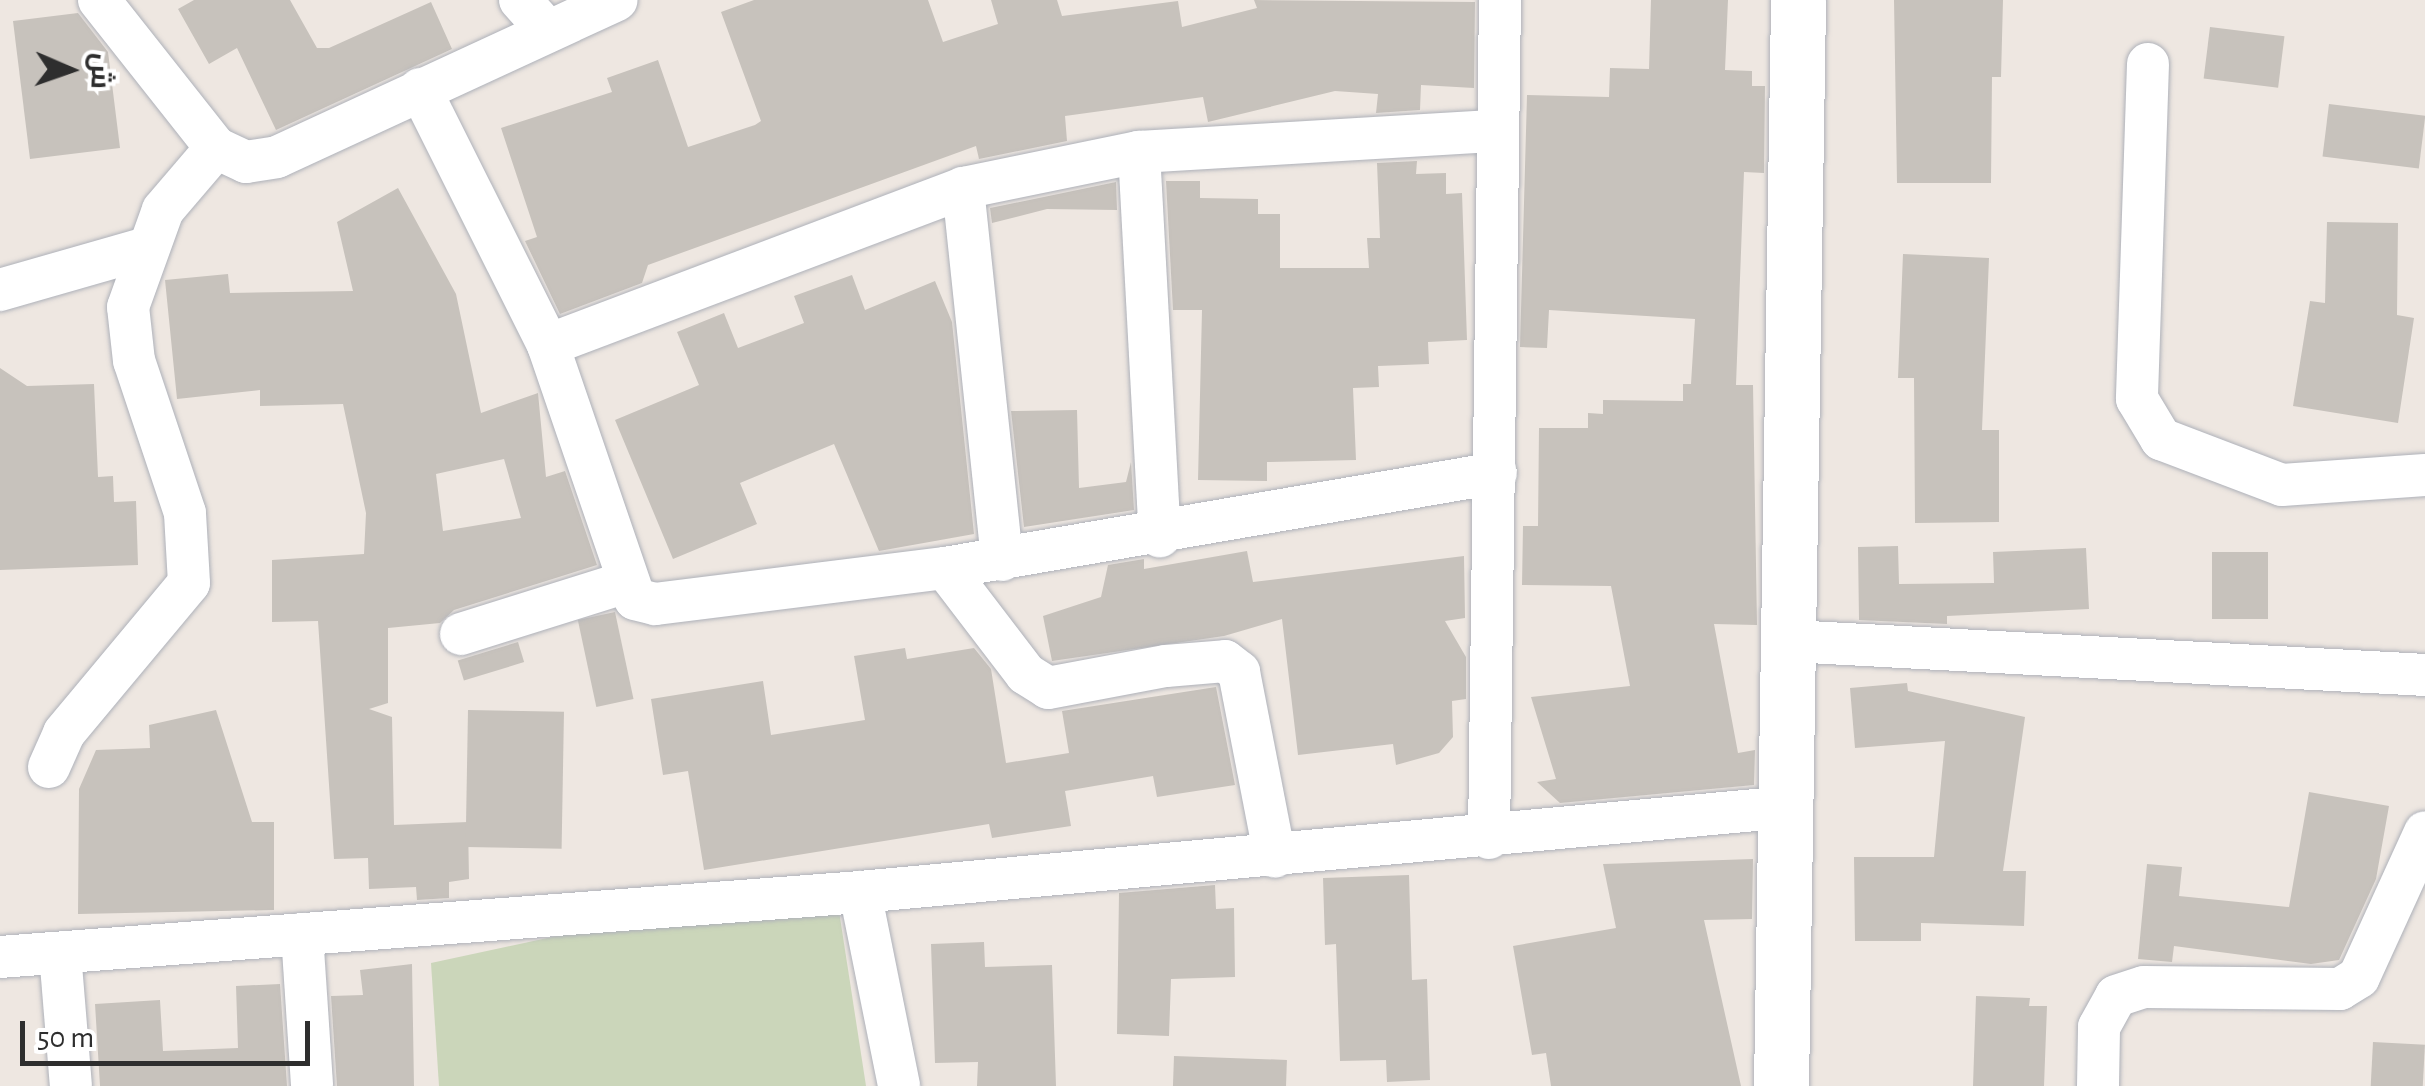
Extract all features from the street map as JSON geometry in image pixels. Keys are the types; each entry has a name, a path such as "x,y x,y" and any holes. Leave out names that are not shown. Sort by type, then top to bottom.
{"street":[{"path":"99,0 216,148 246,162 278,157 617,0"},
{"path":"520,0 548,31"},
{"path":"1489,838 1500,0"},
{"path":"1782,1086 1798,0"},
{"path":"2148,64 2137,398 2161,439 2282,485 2425,475"},
{"path":"420,89 548,345 624,583 635,599 655,604 1002,560 1160,536 1496,473"},
{"path":"548,345 963,188 1138,152 1496,131"},
{"path":"48,767 64,733 189,583 185,512 134,361 128,307 142,249 162,210 216,148"},
{"path":"1138,152 1160,536"},
{"path":"963,188 1002,560"},
{"path":"0,290 142,249"},
{"path":"945,568 1026,674 1048,688 1166,666 1226,661 1239,672 1274,857"},
{"path":"460,634 624,583"},
{"path":"1790,641 2425,675"},
{"path":"0,958 860,892 1489,838 1788,807"},
{"path":"2098,1086 2099,1027 2116,996 2144,986 2340,989 2359,977 2425,832"},
{"path":"860,892 899,1086"},
{"path":"302,934 312,1086"},
{"path":"60,953 72,1086"}],"green space":[{"path":"839,911 866,1086 439,1086 431,963 575,932"}],"building":[{"path":"194,0 290,0 317,48 329,48 431,2 452,49 276,130 237,48 209,64 178,9"},
{"path":"754,0 928,0 943,42 998,24 991,0 1057,0 1062,16 1178,1 1182,27 1257,8 1254,0 1475,2 1474,88 1421,85 1420,110 1376,113 1378,94 1335,91 1208,122 1203,97 1065,116 1067,141 979,159 976,146 648,265 642,283 560,314 525,241 537,237 501,128 612,92 607,78 658,60 688,147 755,125 761,121 721,12"},
{"path":"1651,0 1728,0 1725,70 1752,71 1752,86 1765,86 1764,173 1744,172 1736,385 1753,385 1757,625 1714,624 1738,753 1755,750 1754,785 1560,803 1537,782 1556,779 1531,697 1630,686 1611,586 1522,585 1523,526 1538,526 1539,428 1588,428 1588,413 1603,414 1603,400 1683,401 1683,384 1691,384 1695,319 1549,310 1547,348 1520,347 1527,95 1609,97 1610,68 1649,69"},
{"path":"1894,0 2003,0 2001,77 1992,77 1991,183 1897,183"},
{"path":"78,13 108,52 120,148 30,159 13,21"},
{"path":"2210,27 2284,36 2278,88 2204,79"},
{"path":"2329,104 2425,116 2419,168 2323,157"},
{"path":"1417,161 1416,174 1446,173 1446,194 1462,193 1467,340 1428,342 1429,364 1378,366 1379,387 1353,388 1356,460 1267,462 1267,481 1198,480 1202,310 1173,310 1166,181 1200,181 1200,198 1258,199 1258,214 1280,214 1280,268 1369,268 1367,238 1380,238 1377,163"},
{"path":"1116,182 1117,210 1047,209 992,223 990,208"},
{"path":"398,188 456,294 481,413 538,393 546,477 565,471 597,565 454,610 440,623 388,628 388,703 369,709 392,717 394,825 468,822 469,879 449,882 449,898 417,900 416,887 369,889 368,858 334,859 318,621 272,622 272,560 364,554 366,513 343,404 260,406 260,390 177,399 165,280 228,274 230,293 353,291 337,222","holes":["504,459 521,518 443,531 436,474"]},
{"path":"2327,222 2398,223 2397,315 2414,318 2398,423 2293,406 2310,301 2325,303"},
{"path":"1903,254 1989,258 1982,430 1999,430 1999,522 1915,523 1914,378 1898,378"},
{"path":"852,275 865,310 935,281 952,322 974,534 879,551 834,444 740,483 757,524 673,559 615,420 699,385 677,332 724,313 738,348 804,323 794,296"},
{"path":"0,368 27,386 94,384 98,477 113,476 114,502 136,501 138,565 0,570"},
{"path":"1077,410 1079,488 1126,482 1131,462 1134,510 1024,527 1011,411"},
{"path":"1898,546 1899,584 1994,583 1993,552 2086,548 2089,609 1947,616 1947,624 1859,620 1858,547"},
{"path":"1247,551 1253,582 1464,556 1465,618 1445,621 1466,657 1466,699 1452,701 1453,737 1439,753 1396,765 1393,744 1298,755 1282,619 1224,636 1052,661 1043,616 1101,597 1108,565 1144,559 1144,569"},
{"path":"2212,552 2268,552 2268,619 2212,619"},
{"path":"615,612 634,699 596,707 578,620"},
{"path":"518,642 524,662 464,681 458,660"},
{"path":"905,648 907,659 974,648 991,669 1006,763 1069,753 1062,711 1216,687 1235,785 1157,797 1153,776 1065,791 1071,826 992,838 989,824 704,870 688,771 663,775 651,699 763,681 771,735 865,720 854,656"},
{"path":"1907,683 1908,691 2025,717 2003,871 2026,871 2024,926 1921,923 1921,941 1855,941 1854,857 1934,857 1945,741 1855,748 1850,688"},
{"path":"216,710 252,822 274,822 274,910 78,914 79,789 96,750 150,748 149,725"},
{"path":"468,710 564,712 562,849 466,847"},
{"path":"2309,792 2389,806 2376,879 2339,960 2311,964 2174,946 2172,962 2138,959 2147,864 2182,867 2179,896 2289,907"},
{"path":"1753,859 1752,919 1704,920 1741,1086 1551,1086 1546,1053 1532,1055 1513,946 1616,928 1603,864"},
{"path":"1409,875 1412,980 1427,979 1430,1080 1387,1082 1386,1060 1340,1061 1336,944 1325,945 1323,878"},
{"path":"1215,885 1216,909 1234,908 1235,977 1171,979 1169,1036 1117,1034 1119,893"},
{"path":"984,942 985,967 1052,965 1056,1086 977,1086 978,1062 935,1063 931,944"},
{"path":"412,964 414,1086 337,1086 331,996 363,995 360,970"},
{"path":"280,984 287,1086 100,1086 95,1004 160,1000 163,1051 238,1048 236,986"},
{"path":"1976,996 2030,998 2029,1006 2047,1006 2044,1086 1973,1086"},
{"path":"2373,1042 2425,1045 2423,1086 2371,1086"},
{"path":"1174,1056 1287,1060 1286,1086 1173,1086"}]}
